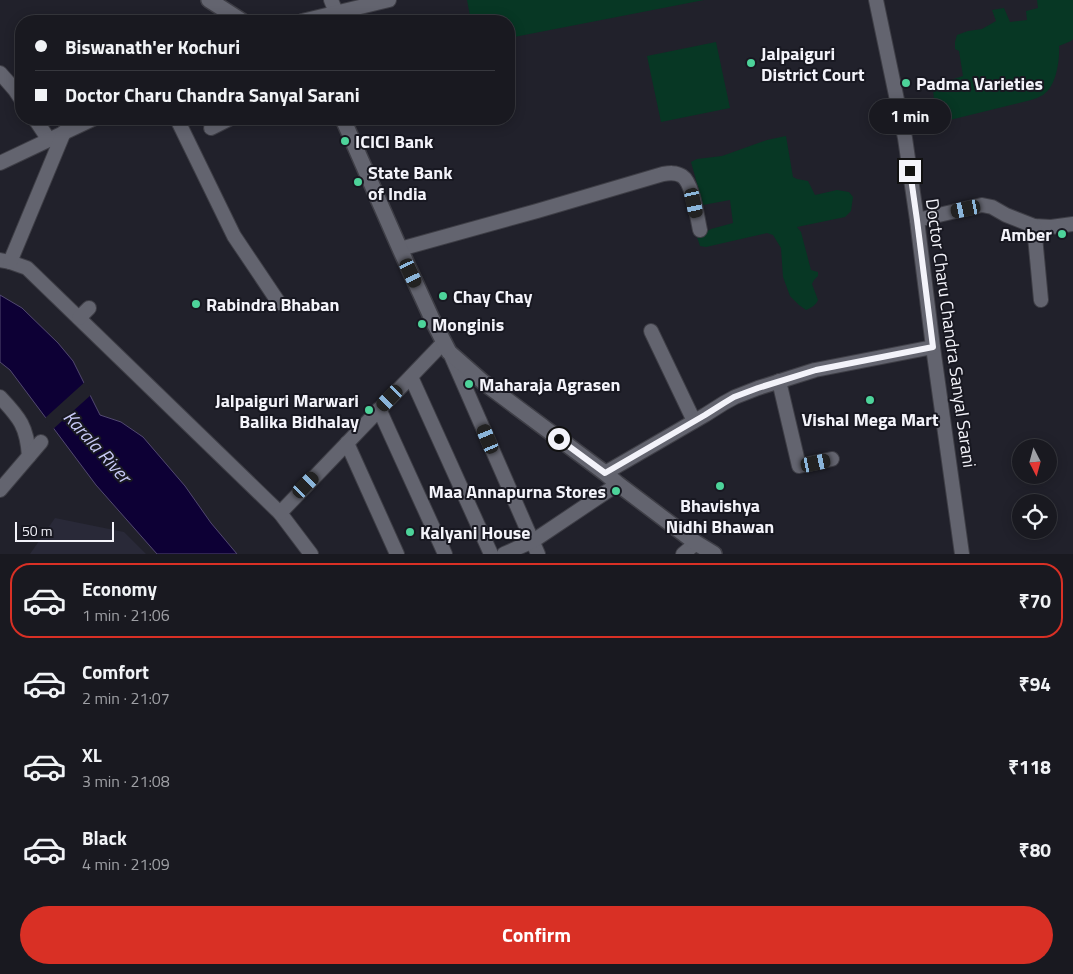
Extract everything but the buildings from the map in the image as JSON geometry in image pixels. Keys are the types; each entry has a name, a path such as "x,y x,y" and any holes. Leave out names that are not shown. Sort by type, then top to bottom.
{"street":[{"path":"209,0 233,15"},
{"path":"314,15 333,6 389,0"},
{"name":"Doctor Charu Chandra Sanyal Sarani","path":"876,0 905,138 962,554"},
{"path":"0,73 15,90"},
{"path":"39,125 49,140"},
{"path":"0,163 80,125"},
{"path":"180,125 234,236 279,303"},
{"path":"211,128 217,125"},
{"path":"346,125 400,249 447,347 535,548"},
{"path":"64,132 5,261 27,268 84,313 192,419 280,513 311,554"},
{"path":"400,249 673,172 687,180 691,189 700,230"},
{"path":"917,220 982,205 992,207 1006,215 1034,226 1051,227 1073,224"},
{"path":"1034,226 1041,300"},
{"path":"651,331 694,421"},
{"path":"280,513 411,376 447,347"},
{"path":"447,347 482,382 696,543 714,554"},
{"path":"605,473 734,397 816,370 933,347"},
{"path":"411,376 490,554"},
{"path":"779,381 799,466 832,459"},
{"path":"0,397 12,409 23,425 28,440 29,456"},
{"path":"379,409 445,554"},
{"path":"0,490 41,442"},
{"path":"347,443 397,554"},
{"path":"504,554 535,548 618,484"},
{"path":"683,554 696,543"}],"shaded area":[{"path":"55,518 124,532 146,554 30,554"}],"green space":[{"path":"467,0 704,0 515,37 515,15 470,15"},
{"path":"1037,0 1073,0 1073,39 1059,46 1056,73 1047,91 1032,100 909,130 906,110 934,102 933,86 963,76 959,51 955,49 957,35 982,29 996,21 992,10 1004,8 1010,22 1027,20 1026,11 1038,8"},
{"path":"716,42 730,108 661,122 647,56"},
{"path":"786,136 793,177 808,181 815,195 837,190 849,192 853,197 851,211 845,217 797,227 801,232 811,270 818,272 818,276 812,284 818,300 806,310 790,296 783,277 781,248 773,235 767,233 706,247 700,246 697,237 711,229 733,223 730,200 703,205 691,162 697,159 722,156 767,140"}],"water":[{"name":"Karala River","path":"0,295 22,308 58,343 73,361 100,415 121,422 143,437 185,486 211,523 237,554 157,554 96,485 10,370 0,362"}],"pier":[{"path":"86,381 92,394 52,430 44,419"}],"place":[{"name":"Jalpaiguri District Court","path":"751,63"},
{"name":"Padma Varieties","path":"906,83"},
{"name":"ICICI Bank","path":"345,141"},
{"name":"State Bank of India","path":"358,182"},
{"name":"Amber","path":"1062,234"},
{"name":"Chay Chay","path":"443,296"},
{"name":"Rabindra Bhaban","path":"196,304"},
{"name":"Monginis","path":"422,324"},
{"name":"Maharaja Agrasen","path":"469,384"},
{"name":"Vishal Mega Mart","path":"870,400"},
{"name":"Jalpaiguri Marwari Balika Bidhalay","path":"369,410"},
{"name":"Bhavishya Nidhi Bhawan","path":"720,486"},
{"name":"Maa Annapurna Stores","path":"616,491"},
{"name":"Kalyani House","path":"410,532"}],"route":[{"path":"559,439 605,473 734,397 816,370 933,347 910,171"}]}
